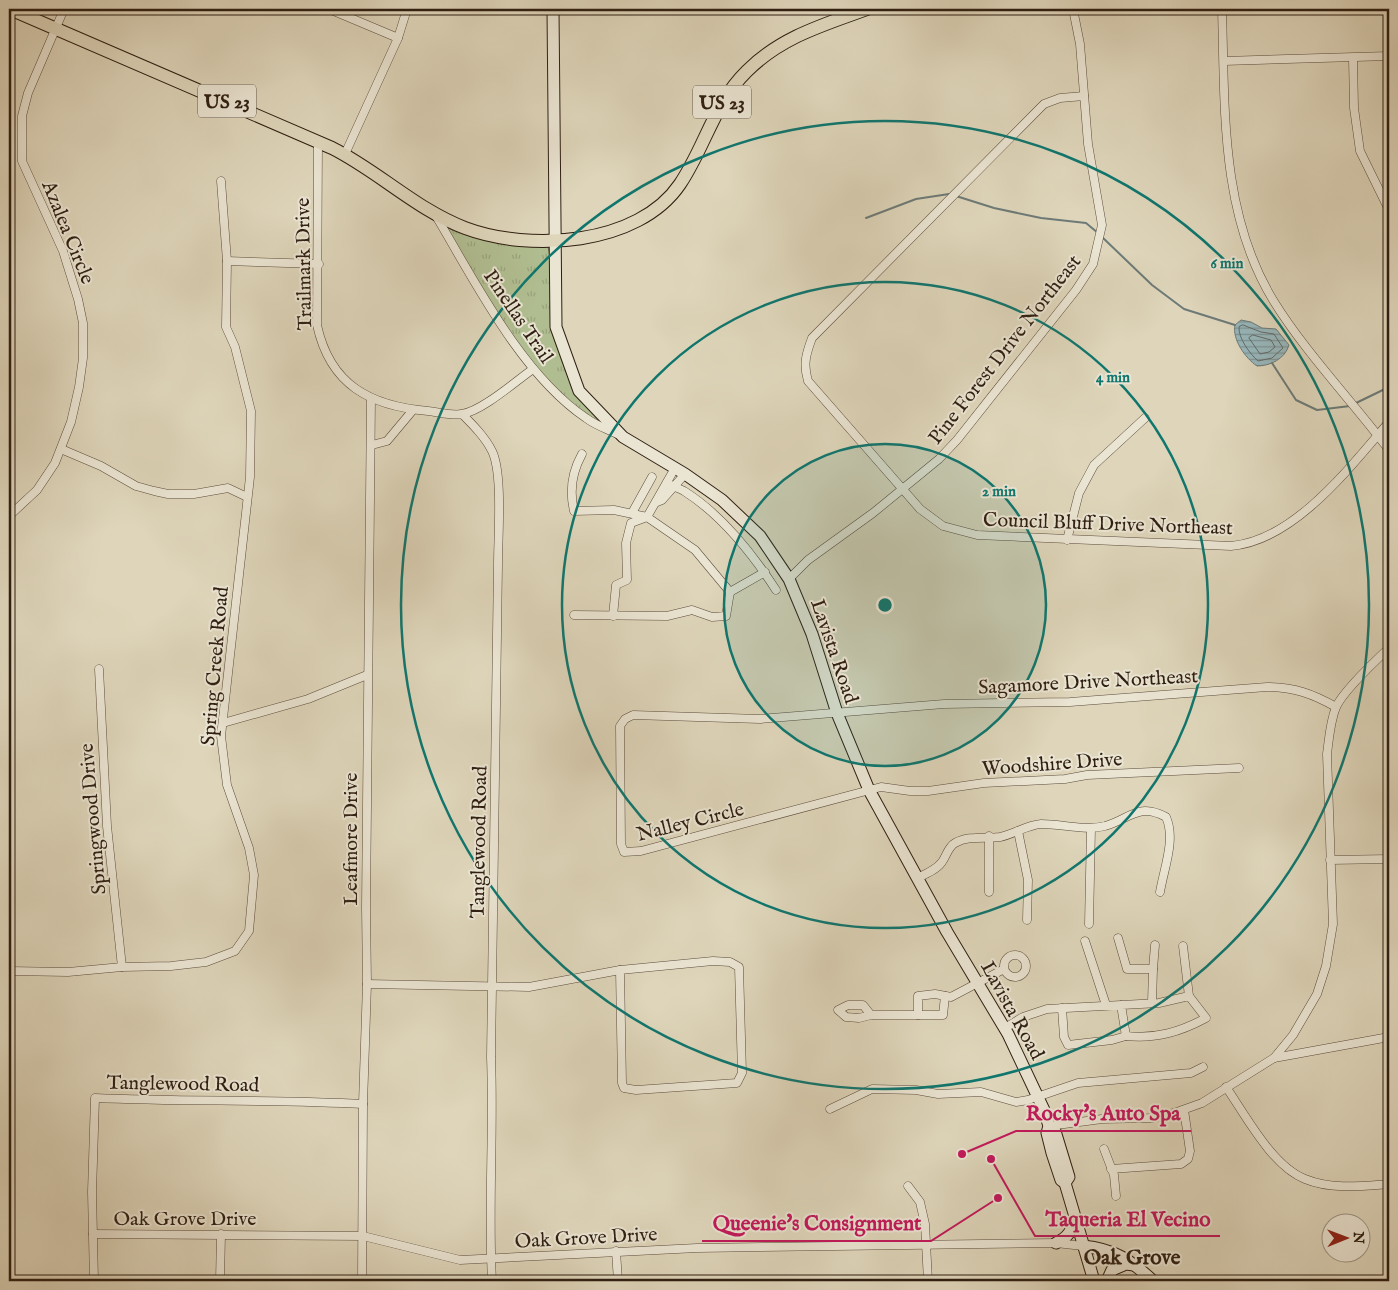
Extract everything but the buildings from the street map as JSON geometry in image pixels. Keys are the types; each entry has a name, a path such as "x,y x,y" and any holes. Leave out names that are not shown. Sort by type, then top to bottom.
{"main road":[{"name":"US 23","path":"10,9 318,141 344,154 433,212 462,227 492,236 520,240 555,239 612,232 636,222 653,212 680,184 720,105 746,72 772,50 793,37 867,9"},
{"name":"Lavista Road","path":"553,9 556,327 564,355 579,391 623,436 680,471 722,500 760,536 789,580 812,634 837,713 869,790 917,878 1005,1028 1038,1096 1049,1126 1054,1131 1069,1177 1065,1183 1094,1281"},
{"path":"1056,1243 1066,1238 1071,1232 1075,1217"},
{"path":"1083,1246 1103,1248 1134,1265 1153,1281"},
{"path":"1107,1281 1112,1270 1126,1264 1134,1265"}],"street":[{"name":"Azalea Circle","path":"9,516 37,490 55,463 61,449 79,387 83,358 83,323 78,299 62,252 22,161 21,144 22,116 28,93 64,9"},
{"path":"329,9 398,38"},
{"path":"344,154 398,38 407,9"},
{"name":"Pine Forest Drive Northeast","path":"789,580 808,560 902,490 957,440 1076,290 1093,264 1102,225 1093,182 1080,44 1073,9"},
{"path":"1222,9 1226,152 1233,192 1257,270 1273,300 1294,330 1389,450"},
{"path":"1224,61 1389,56"},
{"path":"1352,58 1354,108 1360,151 1389,210"},
{"name":"Council Bluff Drive Northeast","path":"1084,96 1060,98 1044,104 812,338 805,356 805,370 808,381 902,490 920,509 943,526 977,535 1067,540 1249,545 1286,527 1332,484 1389,422"},
{"name":"Trailmark Drive","path":"318,141 319,264 317,325 322,347 333,365 352,388 371,398 413,410 462,414"},
{"name":"Spring Creek Road","path":"9,972 68,972 206,962 235,951 249,932 254,875 249,848 227,785 222,762 221,736 252,437 251,411 244,380 226,327 226,260 221,181"},
{"name":"Pinellas Trail","path":"433,212 476,283 533,369 566,404 587,420 623,436"},
{"path":"226,260 319,264"},
{"path":"462,414 485,403 533,369"},
{"name":"Leafmore Drive","path":"362,1281 363,1104 367,984 367,675 372,445 371,398"},
{"path":"372,445 387,441 413,410"},
{"name":"Tanglewood Road","path":"462,414 492,451 496,463 497,488 498,564 492,985 494,1114 490,1256 492,1281"},
{"path":"1067,540 1080,493 1094,465 1145,418"},
{"path":"61,449 101,466 136,486 154,492 194,494 228,488 247,497"},
{"path":"574,615 668,616 692,610 712,617 726,616 730,592 695,550 647,517 614,510 574,511 571,499 573,470 582,454"},
{"path":"657,502 657,496 680,471"},
{"path":"613,616 616,585 627,580 626,543 631,523 647,517 657,502 674,488 680,471"},
{"path":"632,513 652,477"},
{"path":"667,483 674,488 682,490 727,526 765,572 776,590"},
{"path":"730,592 765,572"},
{"path":"1049,1126 1102,1119 1152,1118 1184,1110 1202,1103 1274,1058 1293,1035 1317,994 1326,966 1333,924 1327,754 1329,731 1336,707 1389,648"},
{"name":"Springwood Drive","path":"99,669 107,826 122,967"},
{"path":"223,723 308,699 367,675"},
{"name":"Sagamore Drive Northeast","path":"837,713 944,704 1070,702 1267,687 1283,687 1310,692 1336,707"},
{"name":"Nalley Circle","path":"837,713 760,719 633,715 625,719 620,726 619,744 621,844 624,852 632,853 660,846 869,790"},
{"name":"Woodshire Drive","path":"869,790 890,788 910,791 928,790 984,783 1065,779 1087,775 1239,768"},
{"path":"917,878 929,873 942,862 947,851 955,843 989,836 999,837 1038,824 1092,828 1107,826 1134,813 1146,810 1166,817 1170,826 1170,842 1160,892"},
{"path":"1089,924 1092,828"},
{"path":"1018,831 1028,880 1028,920"},
{"path":"989,836 989,892"},
{"path":"1330,860 1389,859"},
{"path":"1118,938 1127,969 1154,969"},
{"path":"1085,941 1106,1005"},
{"path":"1152,1003 1155,945"},
{"path":"1062,1008 1064,1037 1068,1045 1112,1040 1126,1036 1135,1037 1178,1033 1206,1018 1189,996 1183,946"},
{"path":"1011,955 1018,955 1024,959 1026,965 1024,972 1020,976 1013,977 1007,974 1004,969 1006,959 1011,955"},
{"path":"367,984 529,987 620,970 730,962 739,968 742,1073 737,1083 636,1090 624,1088 622,1083 620,970"},
{"path":"918,1015 918,996 935,994 951,997 1004,969"},
{"path":"870,1014 943,1015 945,996"},
{"path":"1005,1028 1023,1017 1047,1009 1152,1003 1189,996"},
{"path":"1121,1004 1126,1036"},
{"path":"1274,1058 1389,1037"},
{"path":"830,1109 872,1089 916,1090 938,1094 981,1092 1016,1102 1028,1100 1078,1083 1191,1073 1203,1067"},
{"path":"1226,1087 1266,1145 1279,1160 1298,1176 1322,1184 1337,1186 1389,1184"},
{"name":"Tanglewood Road","path":"94,1281 95,1098 182,1102 278,1100 363,1104"},
{"path":"1111,1169 1182,1164 1188,1159 1190,1151 1184,1110"},
{"path":"1104,1149 1111,1169 1116,1196"},
{"path":"908,1186 920,1202 926,1245 928,1281"},
{"name":"Oak Grove Drive","path":"93,1234 363,1236 460,1260 475,1260 490,1256 566,1255 706,1247 1056,1243 1083,1246"},
{"path":"220,1281 221,1234"},
{"path":"616,1251 618,1281"}],"green space":[{"path":"442,222 547,240 556,294 556,327 579,391 623,437 587,420 527,362"}],"water":[{"path":"1241,320 1251,322 1262,328 1276,329 1289,345 1281,358 1267,365 1257,366 1252,363 1240,348 1235,336 1235,325"}],"waterway":[{"path":"866,218 916,199 949,194"},
{"path":"956,196 994,208 1041,218 1086,223 1098,233"},
{"path":"1101,236 1152,285 1184,309 1235,325"},
{"path":"1272,363 1296,400 1317,410 1350,406"},
{"path":"1354,404 1389,387"}],"place":[{"name":"Rocky's Auto Spa","path":"962,1154"},
{"name":"Taqueria El Vecino","path":"991,1159"},
{"name":"Queenie's Consignment","path":"998,1198"}],"district":[{"name":"Oak Grove","path":"1132,1257"}]}
